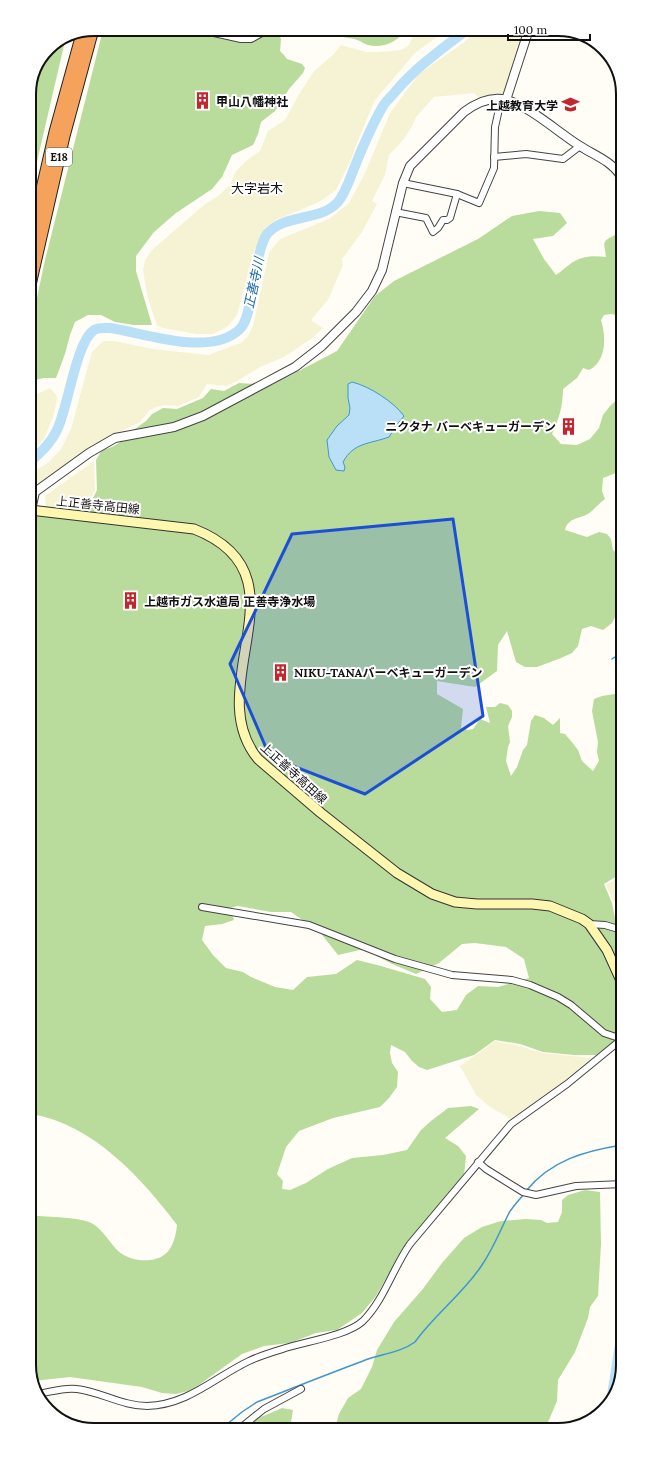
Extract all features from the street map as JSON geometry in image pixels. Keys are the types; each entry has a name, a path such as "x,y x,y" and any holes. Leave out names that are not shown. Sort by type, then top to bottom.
{"highway":[{"name":"E18","path":"36,259 64,136 91,36"},
{"name":"E18","path":"36,215 55,132 81,38"}],"main road":[{"name":"上正善寺高田線","path":"36,511 194,529 216,539 225,546 240,564 248,581 250,591 250,617 239,699 241,724 245,737 250,749 258,758 321,813 397,873 432,894 455,902 477,904 532,904 550,906 567,912 589,924 607,950 616,970"}],"street":[{"path":"228,36 241,39 251,39 256,36"},
{"path":"403,183 457,194 479,203 494,168 495,127 526,36"},
{"path":"36,491 89,453 115,438 174,427 203,416 295,367 322,346 356,312 372,292 382,270 403,183 410,166 464,112 478,103 489,100 504,100 520,106 616,170"},
{"path":"494,157 526,154 563,159 580,146"},
{"path":"396,212 426,218 433,232 438,228 443,220 450,218 457,194"},
{"path":"202,907 309,925 395,959 452,975 512,980 530,985 558,997 571,1005 604,1033 616,1037"},
{"path":"589,924 605,925 616,928"},
{"path":"43,1393 64,1389 76,1389 99,1393 131,1405 149,1406 172,1402 184,1398 207,1386 249,1360 284,1348 351,1329 362,1321 373,1309 410,1244 511,1124 567,1084 616,1044"},
{"path":"478,1162 486,1169 523,1192 536,1195 576,1186 616,1184"},
{"path":"246,1423 264,1409 302,1389"}],"highlighted area":[{"path":"453,519 483,716 365,794 270,757 230,664 292,534"}],"shaded area":[{"path":"413,36 438,36 415,53 375,100 351,160 336,190 319,202 276,220 266,227 254,251 237,315 227,327 213,334 196,334 157,326 147,295 143,270 145,260 152,250 205,204 218,196 230,185 236,171 246,161 260,151 268,131 285,120 314,71 334,54 341,45 366,52 401,50 408,46"},
{"path":"470,36 523,37 510,80 503,95 479,98 474,93 434,97 416,117 404,139 389,155 385,175 372,201 377,204 362,232 342,259 343,265 328,300 312,319 312,321 323,328 311,339 284,357 260,367 237,381 226,386 207,384 199,397 178,406 164,405 156,407 149,411 140,422 111,436 36,491 36,470 49,462 61,449 71,429 92,352 103,341 114,341 153,349 208,355 241,343 248,336 253,326 269,253 280,239 329,219 349,203 365,173 390,113 419,74"},
{"path":"50,388 57,398 54,414 45,437 36,448 36,394"},
{"path":"94,461 95,490 90,501 61,509 46,510 45,496"},
{"path":"616,879 616,901 613,901 606,885"},
{"path":"495,1041 520,1046 542,1053 592,1058 559,1085 511,1119 490,1107 476,1095 460,1066"}],"green space":[{"path":"101,36 280,36 281,39 280,51 287,59 302,64 305,68 303,73 289,89 275,111 261,122 253,145 232,155 222,177 212,189 176,213 154,232 136,256 136,271 152,325 134,325 115,322 101,315 88,315 75,322 56,378 36,380 36,303 45,260"},
{"path":"338,36 400,36 390,43 380,46 367,45 354,39"},
{"path":"64,45 36,166 37,83 40,72 46,62 53,53"},
{"path":"539,211 560,213 567,223 553,236 533,239 544,259 556,275 573,262 582,258 591,256 606,257 604,244 606,240 616,234 616,315 604,315 601,320 604,333 604,348 599,361 589,370 583,368 577,378 563,389 560,412 552,434 561,444 577,445 590,439 599,428 603,415 616,401 616,473 603,478 602,491 605,499 588,514 568,523 565,530 587,537 599,532 607,534 611,539 613,550 616,553 616,615 612,623 603,630 591,626 582,629 578,646 572,653 537,667 525,667 516,662 507,631 498,645 497,671 475,687 437,681 437,694 463,709 461,728 468,730 473,729 480,719 490,723 486,707 495,707 500,703 508,705 512,711 512,717 508,726 510,742 506,761 511,776 517,767 523,750 527,745 531,721 535,715 544,718 553,725 560,718 560,733 565,734 578,750 582,761 593,771 599,761 597,752 598,742 592,711 594,699 616,694 616,877 604,884 612,903 616,923 616,1040 596,1055 574,1055 543,1052 520,1044 495,1040 474,1055 427,1070 419,1067 405,1052 391,1045 390,1053 392,1063 398,1072 397,1087 389,1098 380,1107 333,1118 299,1131 286,1147 277,1174 283,1181 282,1189 290,1190 306,1183 328,1169 352,1158 383,1155 407,1150 421,1130 448,1108 471,1106 479,1109 445,1138 458,1146 466,1156 464,1176 448,1193 403,1249 376,1296 362,1313 337,1330 316,1333 290,1343 264,1346 242,1354 192,1390 176,1394 162,1393 142,1387 70,1377 38,1380 36,1365 36,1216 72,1218 87,1221 100,1230 118,1251 128,1257 141,1260 153,1260 164,1255 174,1242 177,1225 132,1172 95,1141 75,1129 54,1120 36,1115 36,510 60,511 91,502 97,490 96,460 102,450 119,443 146,421 152,414 163,408 177,409 203,398 211,389 224,391 239,383 272,385 337,351 375,296 394,281 478,239 512,216","holes":["238,906 271,912 291,912 319,931 338,955 364,949 392,964 416,974 439,963 462,944 475,943 506,947 524,959 529,978 498,987 478,986 466,995 457,1010 442,1012 430,999 431,987 425,979 357,960 336,974 307,977 293,990 275,987 243,972 226,968 213,955 202,940 205,926 222,924 234,920 230,908"]},
{"path":"585,1190 600,1192 601,1244 598,1296 590,1307 588,1318 575,1352 558,1380 557,1401 548,1423 336,1423 339,1414 348,1398 361,1389 372,1367 377,1350 394,1322 464,1238 482,1227 501,1221 526,1219 541,1220 547,1223 558,1222 562,1212 562,1200 568,1195"},
{"path":"282,1408 293,1410 291,1423 241,1423"}],"water":[{"path":"352,382 381,395 394,405 404,416 389,437 357,447 347,455 343,462 345,467 344,471 336,470 329,457 327,440 337,426 349,415 350,408 348,384"}],"waterway":[{"name":"正善寺川","path":"36,456 55,435 61,420 77,361 88,337 94,330 100,328 111,328 160,338 196,343 213,342 228,337 240,329 248,314 258,257 267,234 274,227 322,212 331,208 338,202 346,189 358,158 384,104 420,66 459,36"},
{"path":"612,659 616,656"},
{"path":"526,1191 536,1180 558,1164 582,1154 616,1146"},
{"path":"228,1423 257,1402 363,1361 403,1349 415,1342 431,1322 458,1295 482,1265 490,1253 509,1213 524,1194"},
{"path":"615,1377 616,1370"}],"place":[{"name":"甲山八幡神社","path":"203,101"},
{"name":"上越教育大学","path":"571,105"},
{"name":"ニクタナ バーベキューガーデン","path":"569,426"},
{"name":"上越市ガス水道局 正善寺浄水場","path":"131,601"},
{"name":"NIKU-TANAバーベキューガーデン","path":"281,672"}],"district":[{"name":"大字岩木","path":"257,188"}]}
